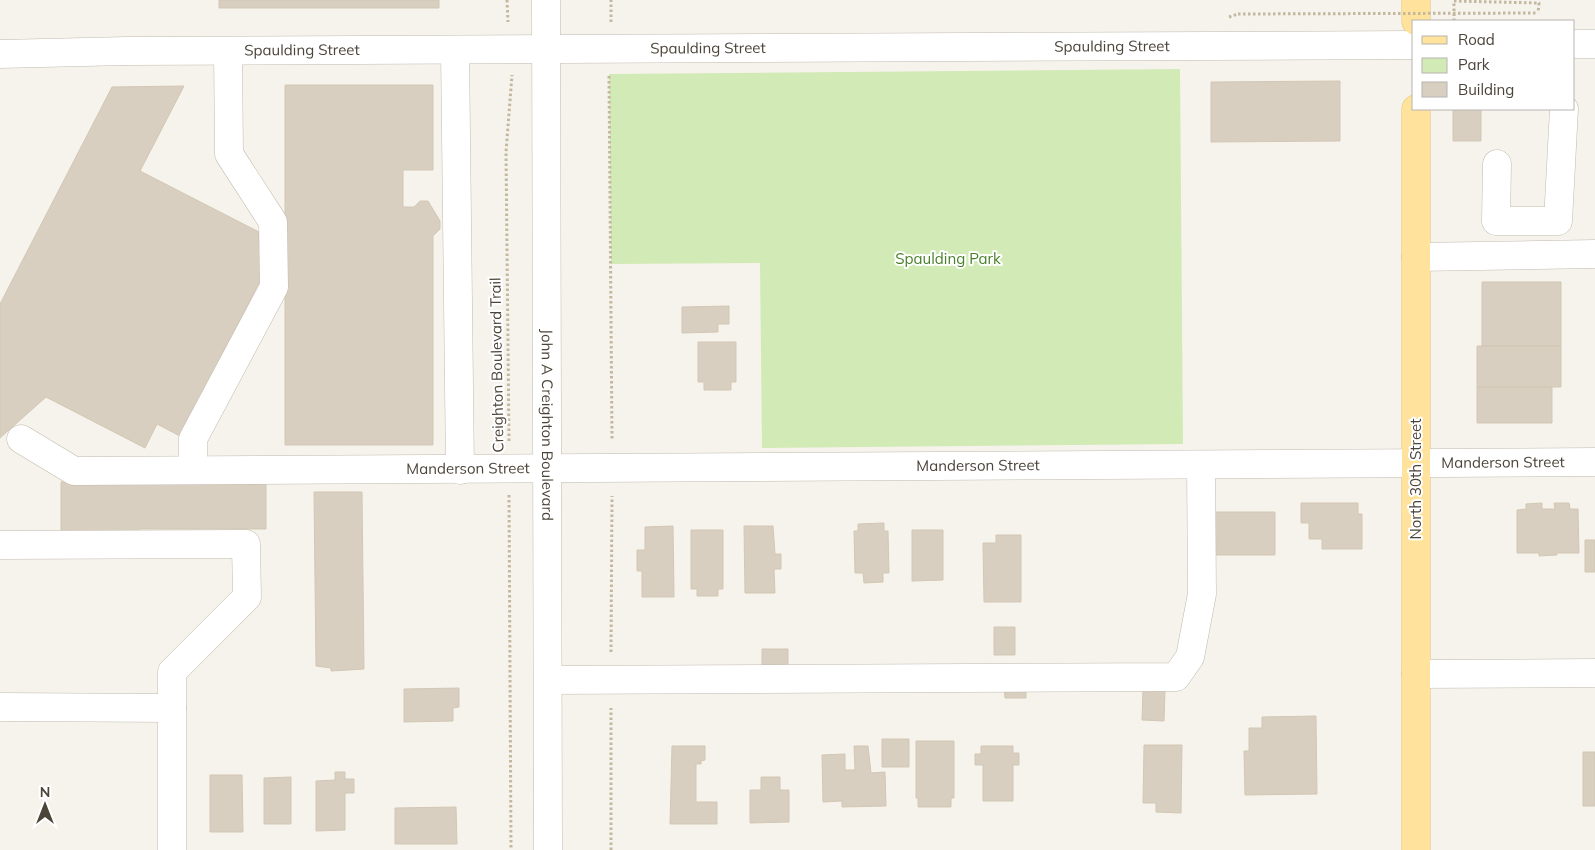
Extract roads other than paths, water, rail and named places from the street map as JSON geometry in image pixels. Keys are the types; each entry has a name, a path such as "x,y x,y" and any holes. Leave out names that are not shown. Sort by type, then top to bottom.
{"main road":[{"path":"1416,0 1416,20"},
{"name":"North 30th Street","path":"1416,110 1416,850"}],"street":[{"name":"John A Creighton Boulevard","path":"546,0 548,850"},
{"path":"1575,44 1595,44"},
{"name":"Spaulding Street","path":"0,54 228,51 1412,45"},
{"path":"455,50 460,470"},
{"path":"193,470 193,439 274,287 273,222 229,154 228,51"},
{"path":"1497,164 1496,221 1558,221 1564,110"},
{"path":"1416,256 1595,254"},
{"name":"Manderson Street","path":"20,439 74,471 547,470 1595,462"},
{"path":"548,680 1176,677 1190,657 1202,594 1201,465"},
{"path":"0,545 246,544 247,597 172,672 172,850"},
{"path":"1416,674 1595,673"},
{"path":"0,707 172,708"}],"park label":[{"name":"Spaulding Park","path":"948,259"}]}
